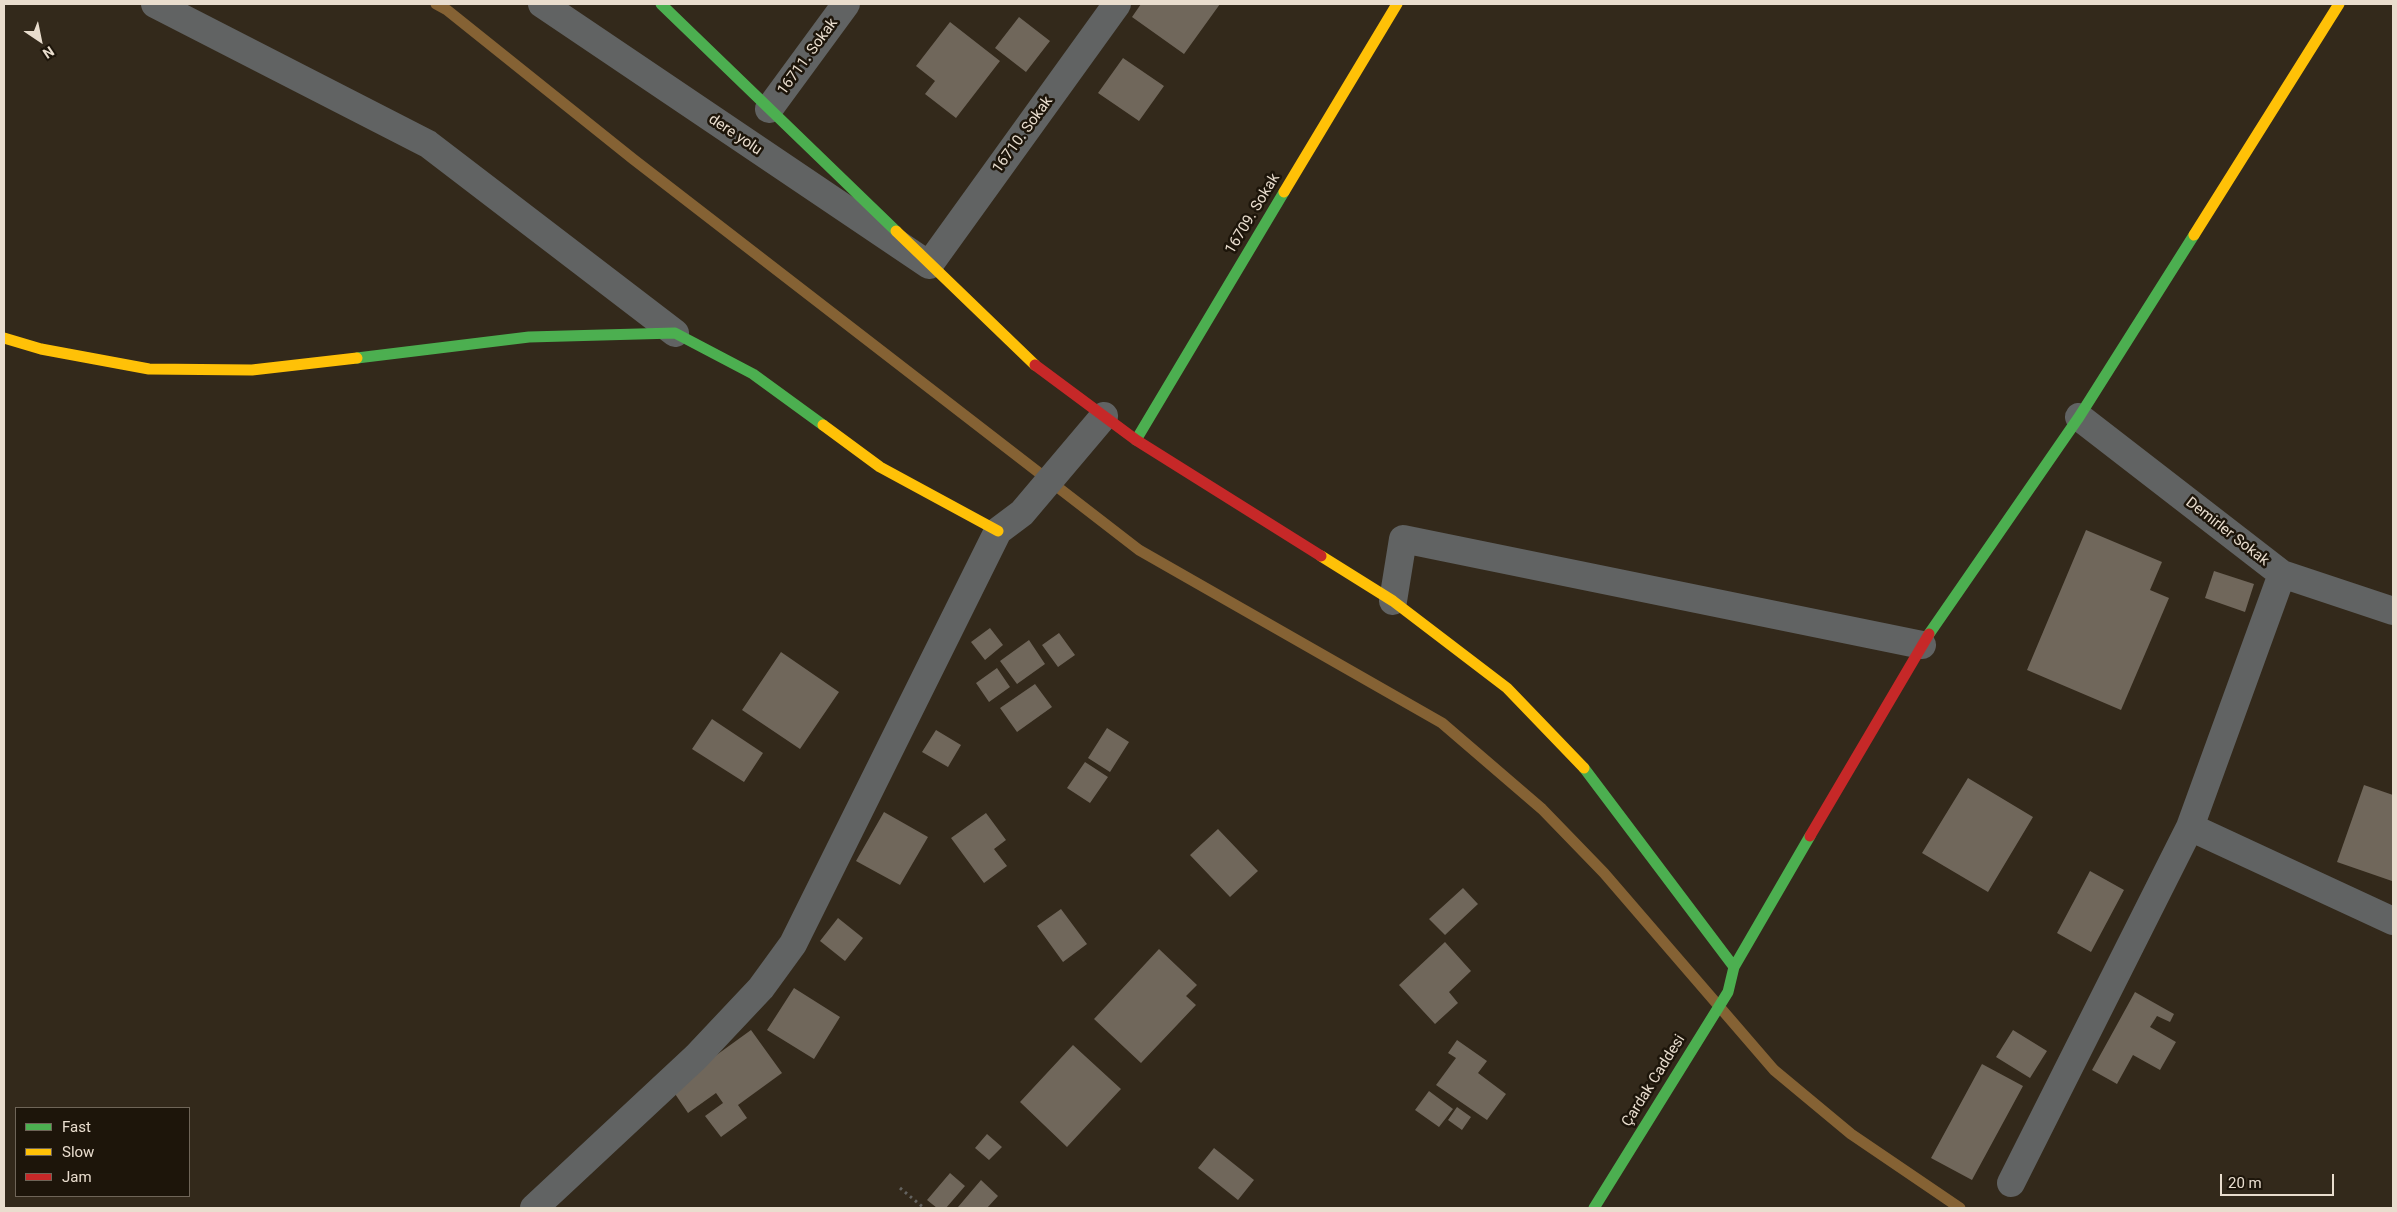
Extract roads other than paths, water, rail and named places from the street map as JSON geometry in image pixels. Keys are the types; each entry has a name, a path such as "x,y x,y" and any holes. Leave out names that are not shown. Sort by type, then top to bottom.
{"street":[{"path":"156,4 428,144 675,333 753,374 880,467 998,531"},
{"name":"dere yolu","path":"542,4 929,265"},
{"path":"661,4 1032,363 1136,440 1393,601 1507,688 1582,764 1734,967"},
{"name":"16711. Sokak","path":"769,109 846,4"},
{"name":"16710. Sokak","path":"929,265 1117,4"},
{"name":"16709. Sokak","path":"1136,440 1397,4"},
{"name":"Çardak Caddesi","path":"1594,1208 1649,1116 1728,992 1734,967 1922,644 2079,417 2339,4"},
{"path":"4,338 41,349 150,369 252,370 529,338 675,333"},
{"path":"534,1208 696,1057 761,988 793,944 998,531 1022,513 1104,416"},
{"name":"Demirler Sokak","path":"2079,417 2282,574 2393,611"},
{"path":"1393,601 1403,539 1922,644"},
{"path":"2011,1183 2190,827 2282,574"},
{"path":"2190,827 2393,921"}],"waterway":[{"path":"436,4 447,10 633,159 1139,550 1442,723 1542,809 1604,873 1774,1070 1851,1134 1960,1208"}]}
